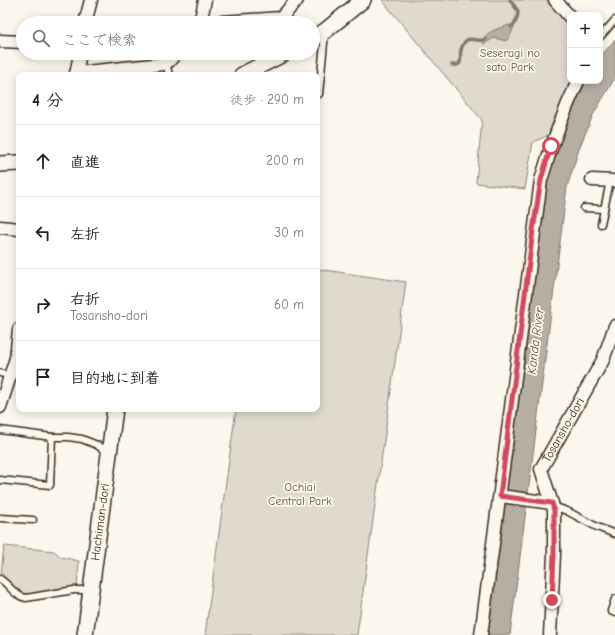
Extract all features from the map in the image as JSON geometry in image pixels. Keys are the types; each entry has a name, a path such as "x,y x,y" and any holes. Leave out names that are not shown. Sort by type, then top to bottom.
{"street":[{"path":"87,16 91,0"},
{"path":"202,16 205,0"},
{"path":"287,16 297,0"},
{"path":"320,34 363,0"},
{"path":"555,0 567,14"},
{"path":"0,41 16,42"},
{"path":"76,72 79,60"},
{"path":"248,72 271,60"},
{"path":"93,72 163,64 166,62"},
{"path":"481,635 503,497 533,230 541,180 551,146 565,108 577,84"},
{"path":"0,164 16,163"},
{"path":"592,180 612,181"},
{"path":"0,227 16,230"},
{"name":"Tosansho-dori","path":"550,635 554,554 553,505 541,469 603,360 615,326"},
{"path":"0,407 5,375 16,357"},
{"path":"603,360 615,360"},
{"name":"Hachiman-dori","path":"85,635 115,412"},
{"path":"503,497 553,505"}],"lane":[{"path":"603,34 615,20"},
{"path":"319,60 319,72"},
{"path":"166,62 168,72"},
{"path":"601,224 612,181"},
{"path":"584,208 604,209"},
{"path":"0,430 52,437 68,436 82,439 97,445 110,454"},
{"path":"0,480 50,484 52,437"},
{"path":"553,505 597,527 615,534"},
{"path":"0,518 33,520"},
{"path":"0,579 6,582 20,597 26,598 74,590 91,590"},
{"path":"615,599 611,611 615,613"}],"green space":[{"name":"Seseragi no sato Park","path":"382,0 548,0 567,23 567,84 571,84 549,135 533,142 525,189 476,183 482,120"},
{"name":"Ochiai Central Park","path":"320,269 406,282 357,635 205,635 236,412 320,412"},
{"path":"4,546 54,551 61,557 79,561 77,587 30,594 18,594 1,573"}],"water":[{"path":"509,25 515,25 506,41 494,38 484,44 482,41 487,35 494,30"},
{"name":"Kanda River","path":"615,39 615,78 594,113 580,146 567,187 510,635 488,635 547,183 558,138 573,102 584,84 603,84 603,54"}],"waterway":[{"path":"510,0 518,11 516,20 511,27"},
{"path":"452,65 457,65 460,63 461,50 465,41 468,39 486,39"}],"route":[{"path":"551,146 541,180 533,230 500,496 552,503 554,510 552,600"}]}
